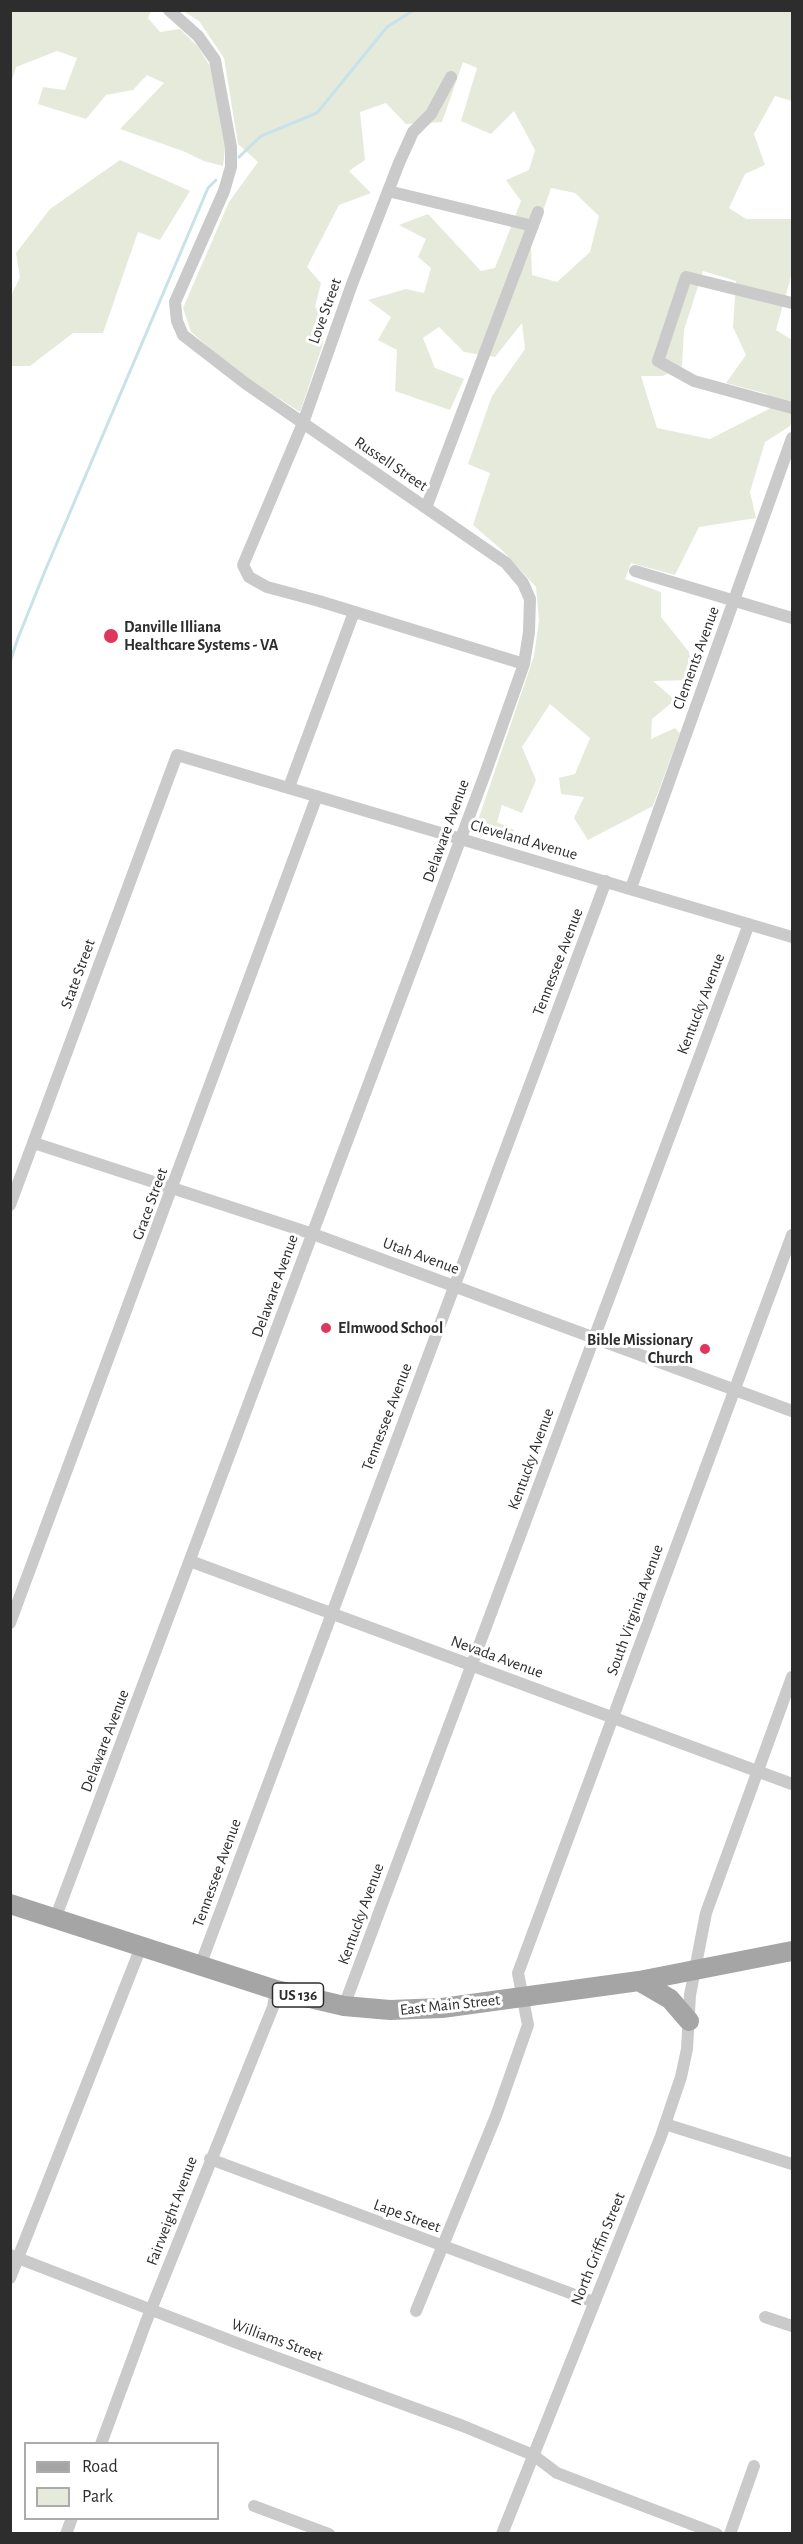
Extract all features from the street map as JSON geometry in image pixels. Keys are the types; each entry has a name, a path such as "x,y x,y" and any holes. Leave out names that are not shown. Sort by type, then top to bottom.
{"main road":[{"name":"East Main Street","path":"10,1904 276,1990 344,2006 390,2010 421,2010 639,1981 792,1951"},
{"path":"639,1981 670,1999 689,2021"}],"street":[{"name":"Russell Street","path":"169,10 198,36 215,60 231,147 231,167 225,191 175,302 177,321 183,335 246,383 506,563 523,583 530,599 524,664"},
{"name":"Love Street","path":"354,612 267,588 249,577 243,565 303,423 388,191 413,132 431,114 451,76"},
{"path":"388,191 533,226"},
{"path":"426,508 538,212"},
{"path":"792,303 686,277 658,361 694,381 792,408"},
{"name":"Clements Avenue","path":"631,888 792,438"},
{"path":"635,570 792,618"},
{"path":"289,787 354,612 524,664"},
{"name":"Delaware Avenue","path":"56,1919 524,664"},
{"name":"Cleveland Avenue","path":"177,755 792,937"},
{"name":"State Street","path":"10,1205 177,755"},
{"name":"Grace Street","path":"10,1623 174,1187 317,796"},
{"name":"Tennessee Avenue","path":"200,1966 606,881"},
{"name":"Kentucky Avenue","path":"344,2006 749,924"},
{"name":"Utah Avenue","path":"34,1143 313,1234 792,1411"},
{"name":"South Virginia Avenue","path":"416,2311 496,2116 528,2025 518,1973 792,1235"},
{"name":"Nevada Avenue","path":"190,1561 792,1784"},
{"name":"North Griffin Street","path":"502,2534 665,2124 681,2077 687,2049 690,1995 706,1913 792,1677"},
{"path":"10,2278 14,2257 141,1947"},
{"name":"Fairweight Avenue","path":"102,2442 210,2159 273,2007 276,1990"},
{"path":"665,2124 792,2163"},
{"name":"Lape Street","path":"210,2159 594,2302"},
{"name":"Williams Street","path":"14,2257 463,2426 533,2455 557,2473 717,2534"},
{"path":"765,2317 792,2326"},
{"path":"730,2534 754,2466"},
{"path":"254,2506 329,2534"}],"green space":[{"path":"11,11 151,11 148,18 160,32 180,29 198,47 210,66 226,141 223,166 120,129 164,83 147,75 133,90 106,95 86,119 38,104 43,87 65,90 77,58 57,51 16,67 11,83"},
{"path":"183,11 792,11 792,101 775,96 754,134 765,165 745,174 729,208 746,219 792,219 792,273 776,330 792,340 792,419 790,426 765,442 750,492 756,518 699,527 675,575 631,563 625,579 661,592 661,617 689,652 695,680 653,681 675,700 652,719 651,739 675,728 680,733 653,806 588,840 574,818 584,797 561,794 559,778 575,774 590,738 550,704 522,747 536,780 522,813 502,805 497,822 514,830 511,844 475,829 534,656 539,620 536,587 503,551 473,525 490,473 468,464 492,396 525,349 522,323 495,357 464,352 439,327 423,338 435,368 464,379 450,410 395,391 397,350 378,340 391,317 368,300 406,289 424,293 431,268 418,257 426,239 399,225 428,214 481,271 495,268 521,201 506,180 529,170 535,150 514,111 491,134 461,121 477,68 463,62 442,122 406,124 386,103 360,112 365,160 349,171 371,193 339,205 307,267 321,283 315,307 327,316 322,347 300,412 235,370 191,332 183,308 229,202 258,162 238,144 224,58 199,21","holes":["551,188 575,193 599,216 590,252 557,282 532,275 531,246","703,271 736,281 733,327 746,355 726,383 767,394 769,409 710,439 657,428 641,376 663,376 682,366 684,330"]},
{"path":"120,160 190,191 160,240 138,232 103,333 73,333 30,366 11,366 11,296 20,277 16,253 50,209"}],"waterway":[{"path":"239,157 261,136 317,113 387,27 414,10"},
{"path":"10,662 45,571 208,188 216,180"}],"place":[{"name":"Danville Illiana Healthcare Systems - VA","path":"111,636"},
{"name":"Elmwood School","path":"326,1328"},
{"name":"Bible Missionary Church","path":"705,1349"}]}
